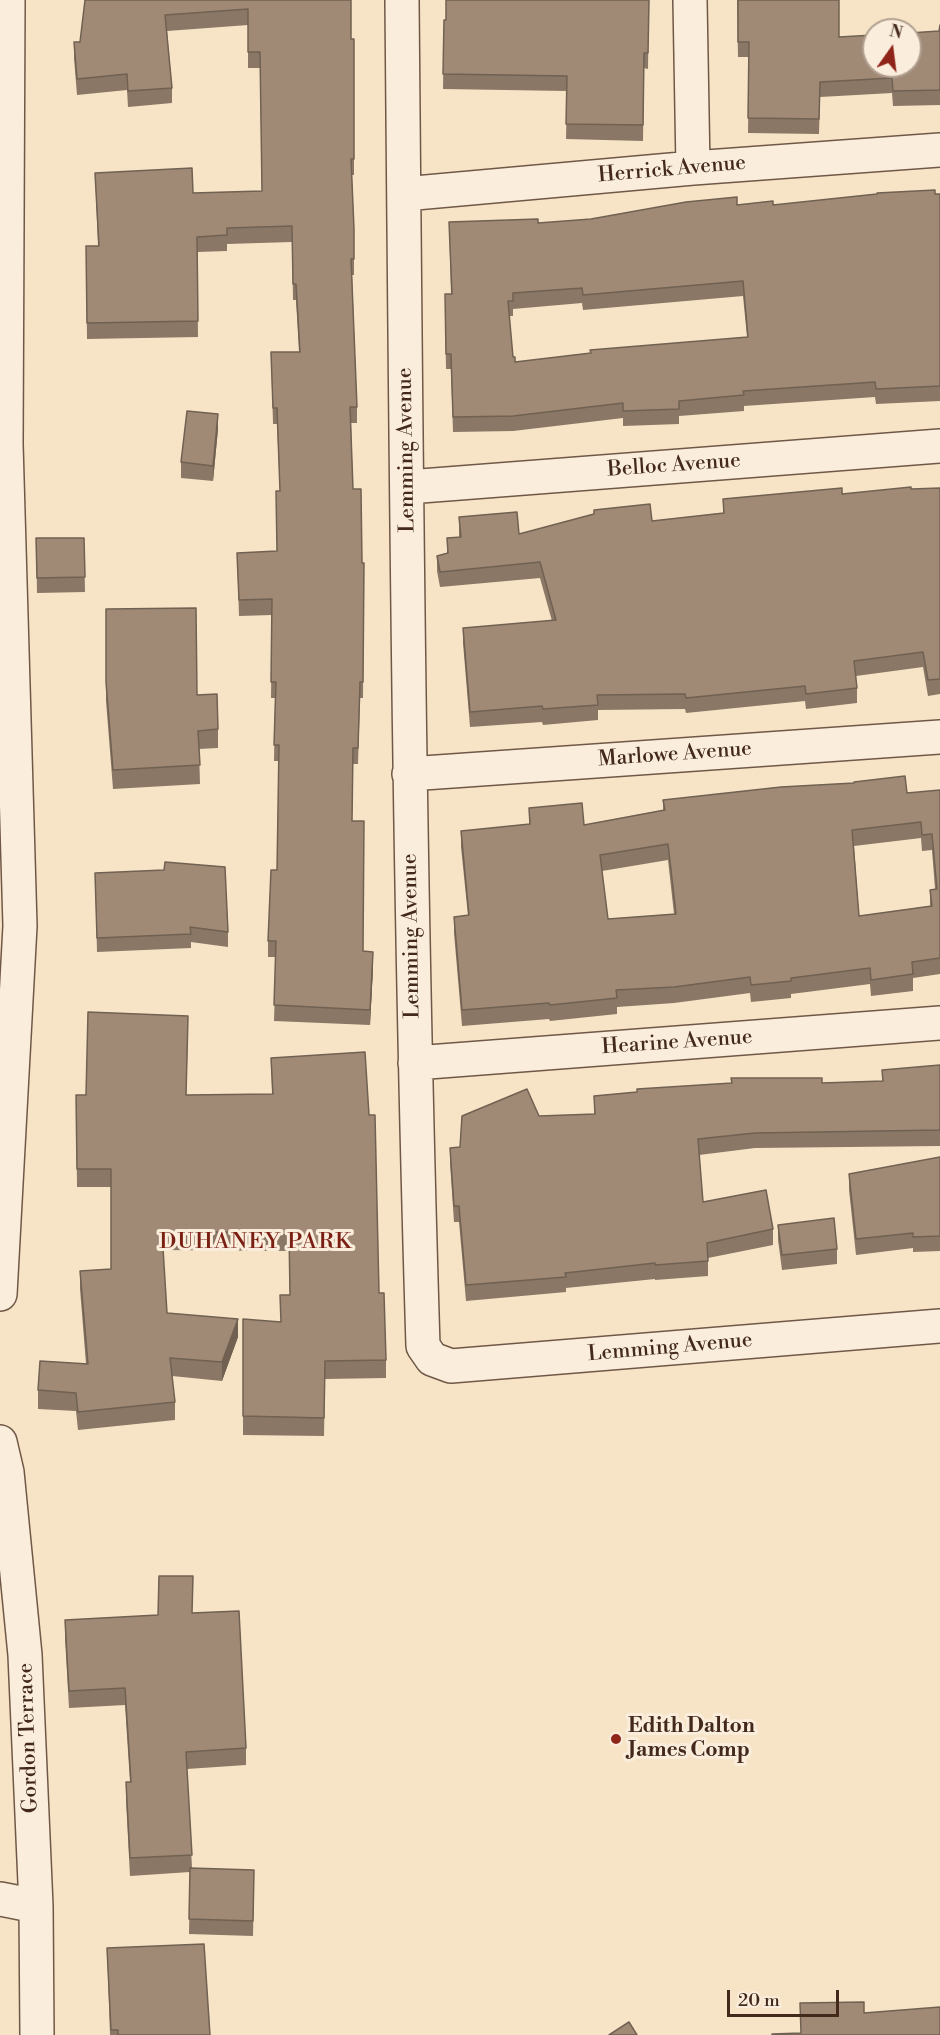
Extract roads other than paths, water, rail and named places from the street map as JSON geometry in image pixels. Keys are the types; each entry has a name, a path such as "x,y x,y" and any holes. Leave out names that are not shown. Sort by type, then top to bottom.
{"street":[{"path":"0,1294 10,924 3,443 8,0"},
{"name":"Lemming Avenue","path":"402,0 409,774 423,1346 432,1359 451,1366 940,1326"},
{"path":"690,0 693,168"},
{"name":"Herrick Avenue","path":"404,194 693,168 940,150"},
{"name":"Belloc Avenue","path":"408,487 940,446"},
{"name":"Marlowe Avenue","path":"409,774 940,737"},
{"name":"Hearine Avenue","path":"415,1063 940,1023"},
{"name":"Gordon Terrace","path":"0,1442 7,1472 25,1655 36,1906 37,2035"},
{"path":"0,1899 36,1906"}],"place":[{"name":"Edith Dalton James Comp","path":"616,1739"}],"district":[{"name":"DUHANEY PARK","path":"256,1243"}]}
